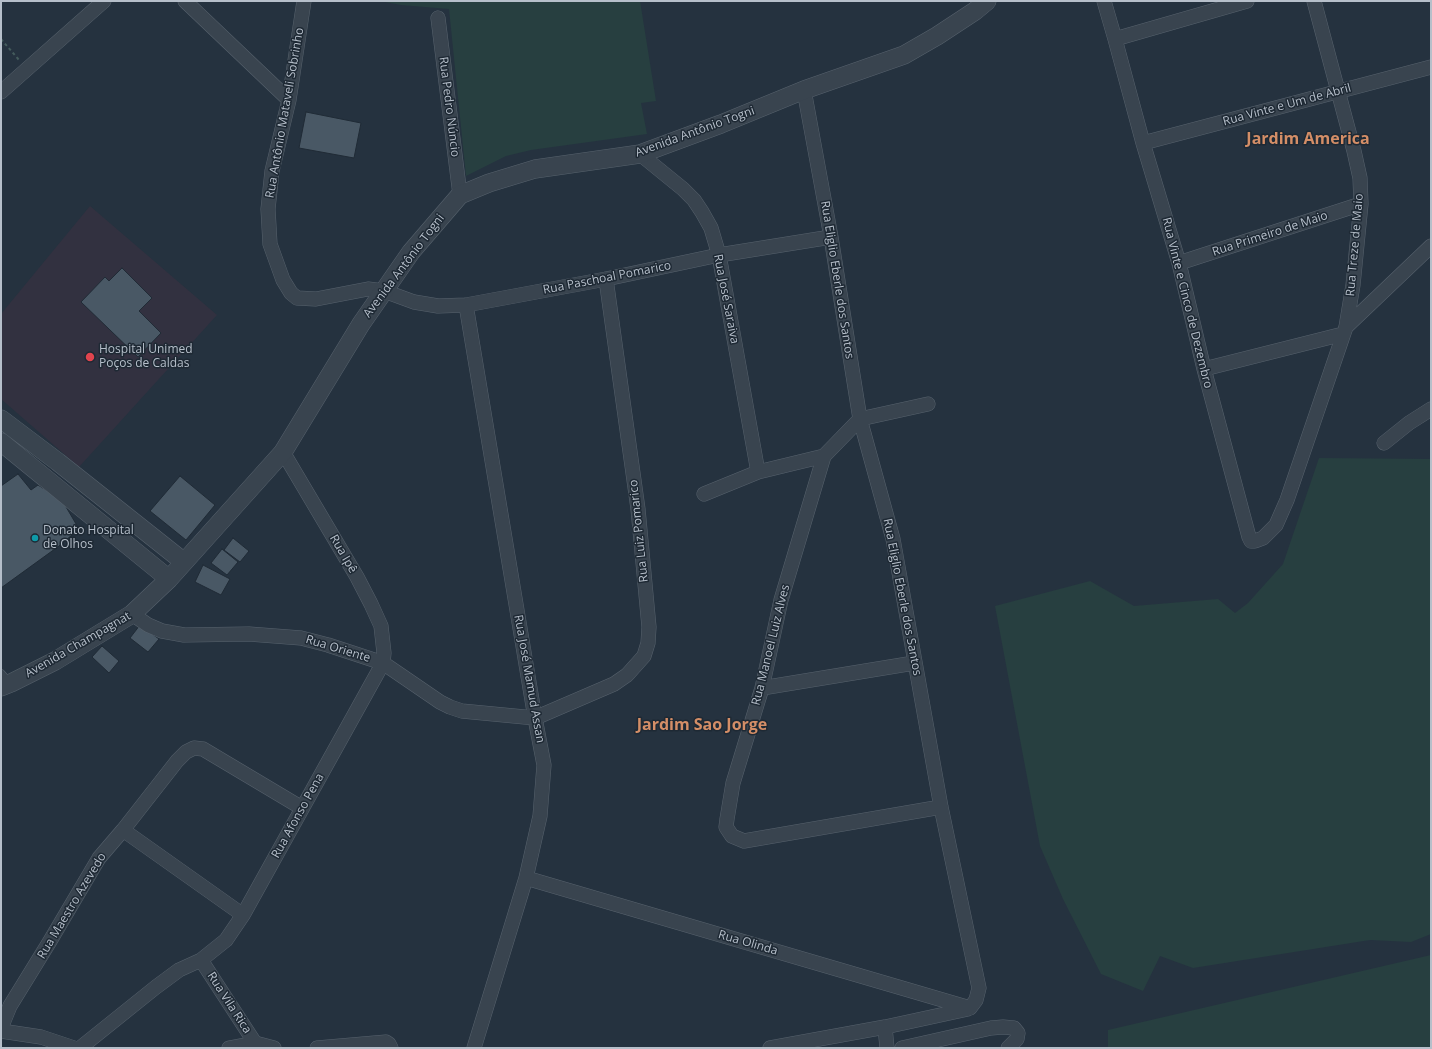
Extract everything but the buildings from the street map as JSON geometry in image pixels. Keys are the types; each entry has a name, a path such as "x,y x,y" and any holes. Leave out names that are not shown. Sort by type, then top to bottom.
{"street":[{"path":"1,92 26,68 104,1"},
{"path":"185,1 289,100"},
{"name":"Rua Antônio Mataveli Sobrinho","path":"304,1 289,100 272,171 268,209 270,244 283,280 291,293 301,299 316,299 368,288 384,292"},
{"name":"Rua Vinte e Cinco de Dezembro","path":"1104,1 1143,143 1179,263 1204,369 1249,537"},
{"path":"1115,39 1247,1"},
{"name":"Rua Treze de Maio","path":"1249,537 1253,541 1263,538 1276,525 1282,514 1344,331 1353,285 1361,204 1360,178 1314,1"},
{"name":"Avenida Antônio Togni","path":"184,562 283,452 361,324 411,252 460,195 488,184 535,169 640,154 721,124 804,90 904,55 937,36 978,6"},
{"name":"Rua Pedro Núncio","path":"438,18 460,195"},
{"name":"Rua Vinte e Um de Abril","path":"1143,143 1431,67"},
{"name":"Rua Eliglio Eberle dos Santos","path":"804,90 831,237 860,419 892,540 941,807 979,988 976,1000 970,1008"},
{"name":"Rua José Saraiva","path":"640,154 672,179 694,200 711,228 719,254 758,472"},
{"name":"Rua Primeiro de Maio","path":"1179,263 1361,204"},
{"name":"Rua Paschoal Pomarico","path":"384,292 414,302 438,306 466,305 606,279 719,254 831,237"},
{"path":"1204,369 1344,331 1431,246"},
{"name":"Rua Luiz Pomarico","path":"535,718 614,684 627,675 638,664 644,656 648,643 650,627 638,509 606,279"},
{"name":"Rua José Mamud Assan","path":"466,305 544,765 540,816 526,878 474,1048"},
{"path":"704,494 758,472 824,456 860,419 928,404"},
{"path":"1384,443 1409,423 1431,409"},
{"path":"1,419 58,462 184,562"},
{"path":"1,442 169,579"},
{"name":"Rua Ipê","path":"283,452 357,577 371,604 380,626 384,653 383,663"},
{"name":"Rua Manoel Luiz Alves","path":"824,456 781,600 762,688 733,783 726,827 732,836 744,841 941,807"},
{"path":"45,477 58,462"},
{"name":"Avenida Champagnat","path":"4,681 55,661 132,614 169,579 184,562"},
{"name":"Rua Oriente","path":"132,614 148,625 162,632 184,635 249,634 301,638 383,663 440,702 450,707 462,710 535,718"},
{"name":"Rua Afonso Pena","path":"80,1048 179,970 201,960 226,940 243,915 383,663"},
{"path":"762,688 914,663"},
{"name":"Rua Maestro Azevedo","path":"1,1030 6,1003 50,941 99,858 124,830 177,761 186,752 194,748 203,749 302,808"},
{"path":"124,830 243,915"},
{"name":"Rua Olinda","path":"526,878 970,1008"},
{"name":"Rua Vila Rica","path":"201,960 255,1045"},
{"path":"770,1048 970,1008"},
{"path":"885,1026 887,1048"},
{"path":"902,1048 991,1028 1003,1027 1016,1029 1018,1035 1017,1039 1008,1048"},
{"path":"1,1030 41,1037 74,1048"},
{"path":"317,1048 386,1042 391,1048"},
{"path":"229,1048 255,1045 274,1048"}],"path":[{"path":"1,39 26,68"}],"shaded area":[{"name":"Hospital Unimed Poços de Caldas","path":"90,206 217,315 79,467 1,399 1,314"}],"green space":[{"path":"380,1 640,1 656,101 641,103 647,134 531,150 506,156 466,176 449,9 401,5"},
{"path":"1319,458 1431,459 1431,934 1411,942 1370,940 1193,968 1160,956 1143,991 1101,974 1063,899 1040,846 995,606 1090,581 1134,606 1218,599 1235,613 1248,603 1283,564"},
{"path":"1431,955 1431,1048 1108,1048 1108,1030"}],"place":[{"name":"Hospital Unimed Poços de Caldas","path":"90,357"},
{"name":"Donato Hospital de Olhos","path":"35,538"}],"district":[{"name":"Jardim America","path":"1308,139"},
{"name":"Jardim Sao Jorge","path":"702,725"}]}
